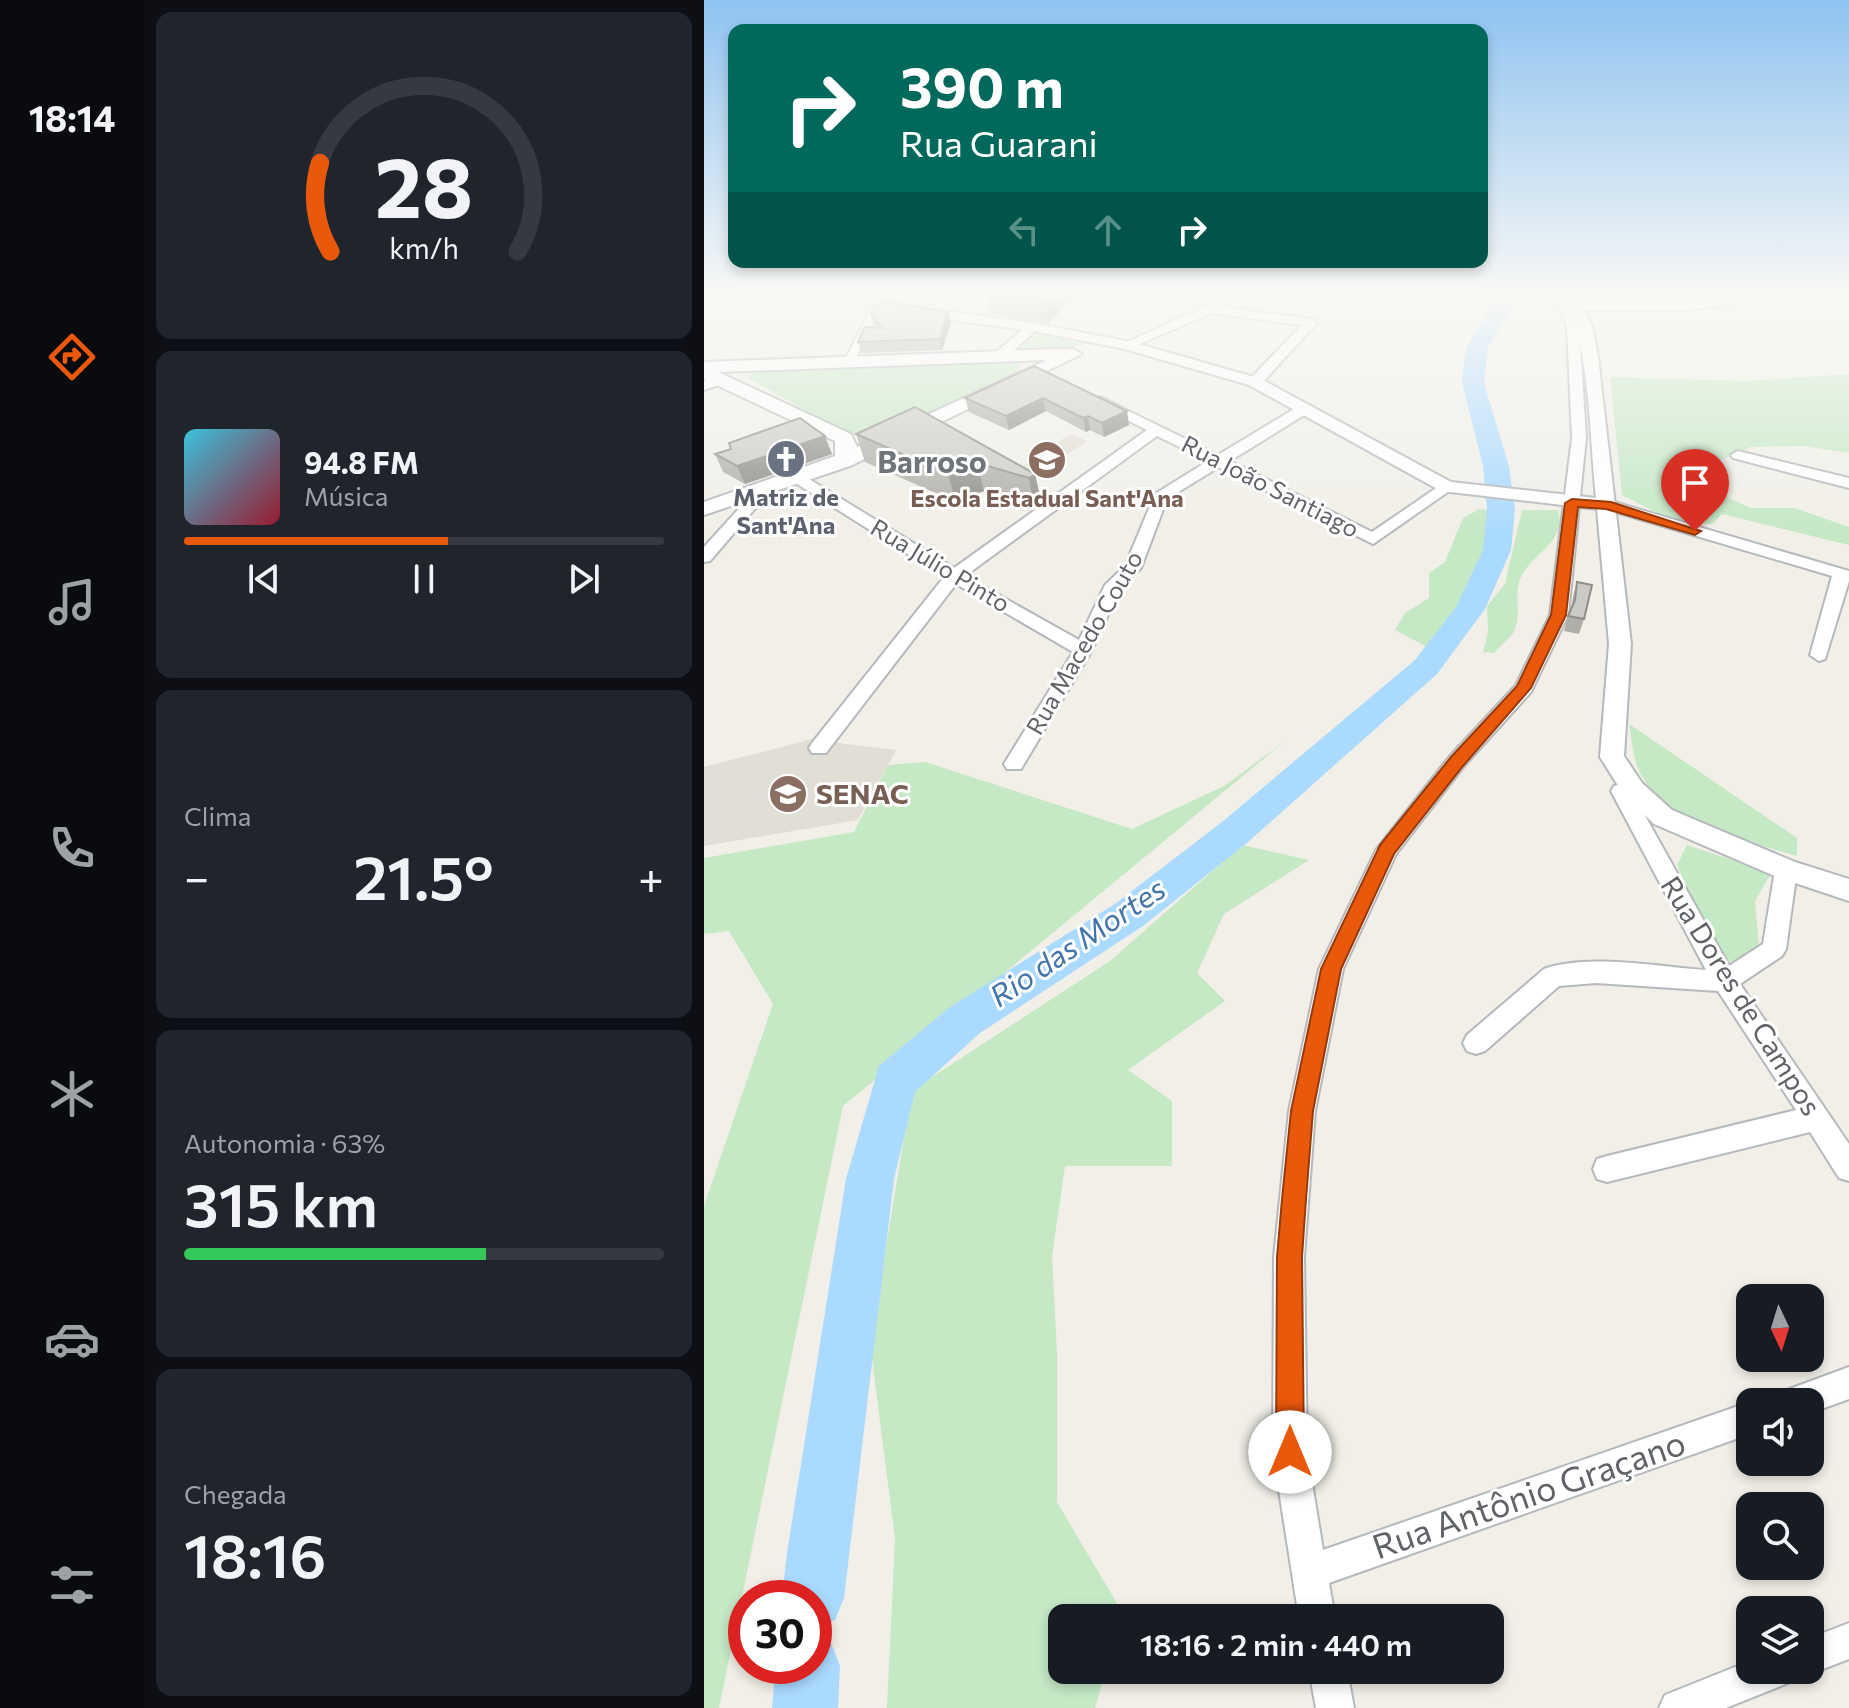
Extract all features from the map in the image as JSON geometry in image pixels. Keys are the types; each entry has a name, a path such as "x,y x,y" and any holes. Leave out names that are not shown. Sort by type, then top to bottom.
{"main road":[{"path":"704,509 760,494 843,462 893,437 1041,375"},
{"path":"713,378 844,438 893,437"},
{"path":"843,462 847,447 844,438"}],"street":[{"path":"1230,375 1255,382 1447,487 1607,505 1845,575 1819,655"},
{"path":"1255,382 1262,375"},
{"path":"1314,1604 1290,1452 1289,1257 1302,1111 1331,969 1387,850 1457,761 1524,688 1559,615 1579,438 1576,375"},
{"path":"1592,375 1620,644 1612,757 1633,789 1663,817 1786,870 1849,890"},
{"name":"Rua João Santiago","path":"1091,396 1373,539 1447,487"},
{"name":"Rua Macedo Couto","path":"1014,764 1083,650 1114,585 1133,568 1160,497 1304,409"},
{"path":"819,748 954,576 1156,430"},
{"path":"1738,455 1849,483"},
{"name":"Rua Júlio Pinto","path":"799,479 954,576 1083,650"},
{"path":"704,557 760,494"},
{"name":"Rua Dores de Campos","path":"1633,789 1621,791 1725,981 1849,1168"},
{"path":"1476,1043 1553,976 1596,973 1725,981 1774,949 1786,870"},
{"path":"1607,1169 1816,1118"},
{"path":"1824,1392 1849,1383"},
{"name":"Rua Antônio Graçano","path":"1308,1573 1736,1423"},
{"path":"1824,1651 1849,1641"},
{"path":"1678,1708 1739,1684"}],"shaded area":[{"name":"Escola Estadual Sant'Ana","path":"1070,434 1087,441 1061,459 1067,462 1061,466 1049,465 1018,487 1004,479"},
{"name":"SENAC","path":"816,738 896,750 858,820 704,846 704,767"}],"green space":[{"path":"1014,375 907,427 869,437 839,430 747,377"},
{"path":"1849,375 1849,453 1804,446 1750,447 1738,455 1685,469 1672,477 1730,474 1709,489 1751,508 1795,508 1849,527 1849,545 1722,514 1713,524 1677,523 1622,495 1610,377 1747,381"},
{"path":"1479,509 1493,511 1487,550 1450,622 1429,648 1395,630 1405,613 1429,598 1429,573 1445,562 1463,518"},
{"path":"1522,510 1558,510 1558,529 1555,537 1523,573 1517,594 1518,615 1513,632 1494,653 1483,652 1488,632 1487,606 1505,584"},
{"path":"1629,724 1797,838 1797,856 1712,829 1672,808 1643,778 1633,752"},
{"path":"1284,742 843,1106 745,1580 728,1580 728,1664 719,1708 704,1708 704,1206 773,1004 729,931 704,934 704,858 854,832 888,765 925,762 1132,829 1224,786"},
{"path":"1242,845 1309,860 1224,914 1197,973 1225,1001 1128,1070 1172,1101 1172,1166 1065,1166 1052,1256 1057,1354 1057,1502 1117,1604 1048,1604 1048,1684 1102,1684 1095,1708 887,1708 895,1539 870,1343 912,1090 1110,961"},
{"path":"1687,845 1771,873 1755,901 1759,947 1751,958 1727,962 1708,938 1677,865"}],"building":[{"path":"1015,375 1052,375 1127,411 1102,423 1088,416 1083,418 1043,398 1006,416 965,398"},
{"path":"915,407 1035,474 1029,478 977,463 948,474 856,434"},
{"path":"800,418 825,436 737,466 715,454 731,449 729,443"},
{"path":"1577,582 1592,585 1584,619 1568,616 1575,600"}],"waterway":[{"name":"Rio das Mortes","path":"815,1580 870,1179 895,1081 965,1020 1129,915 1235,832 1426,667 1470,609 1497,550 1501,510 1496,466 1473,383 1474,375"},
{"name":"Rio das Mortes","path":"805,1708 807,1684"}],"place":[{"name":"Matriz de Sant'Ana","path":"786,459"},
{"name":"Escola Estadual Sant'Ana","path":"1047,460"},
{"name":"SENAC","path":"788,794"}],"district":[{"name":"Barroso","path":"932,463"}],"route":[{"path":"1290,1452 1289,1257 1302,1111 1331,969 1387,850 1457,761 1524,688 1559,615 1572,503 1607,505 1695,531"}]}
